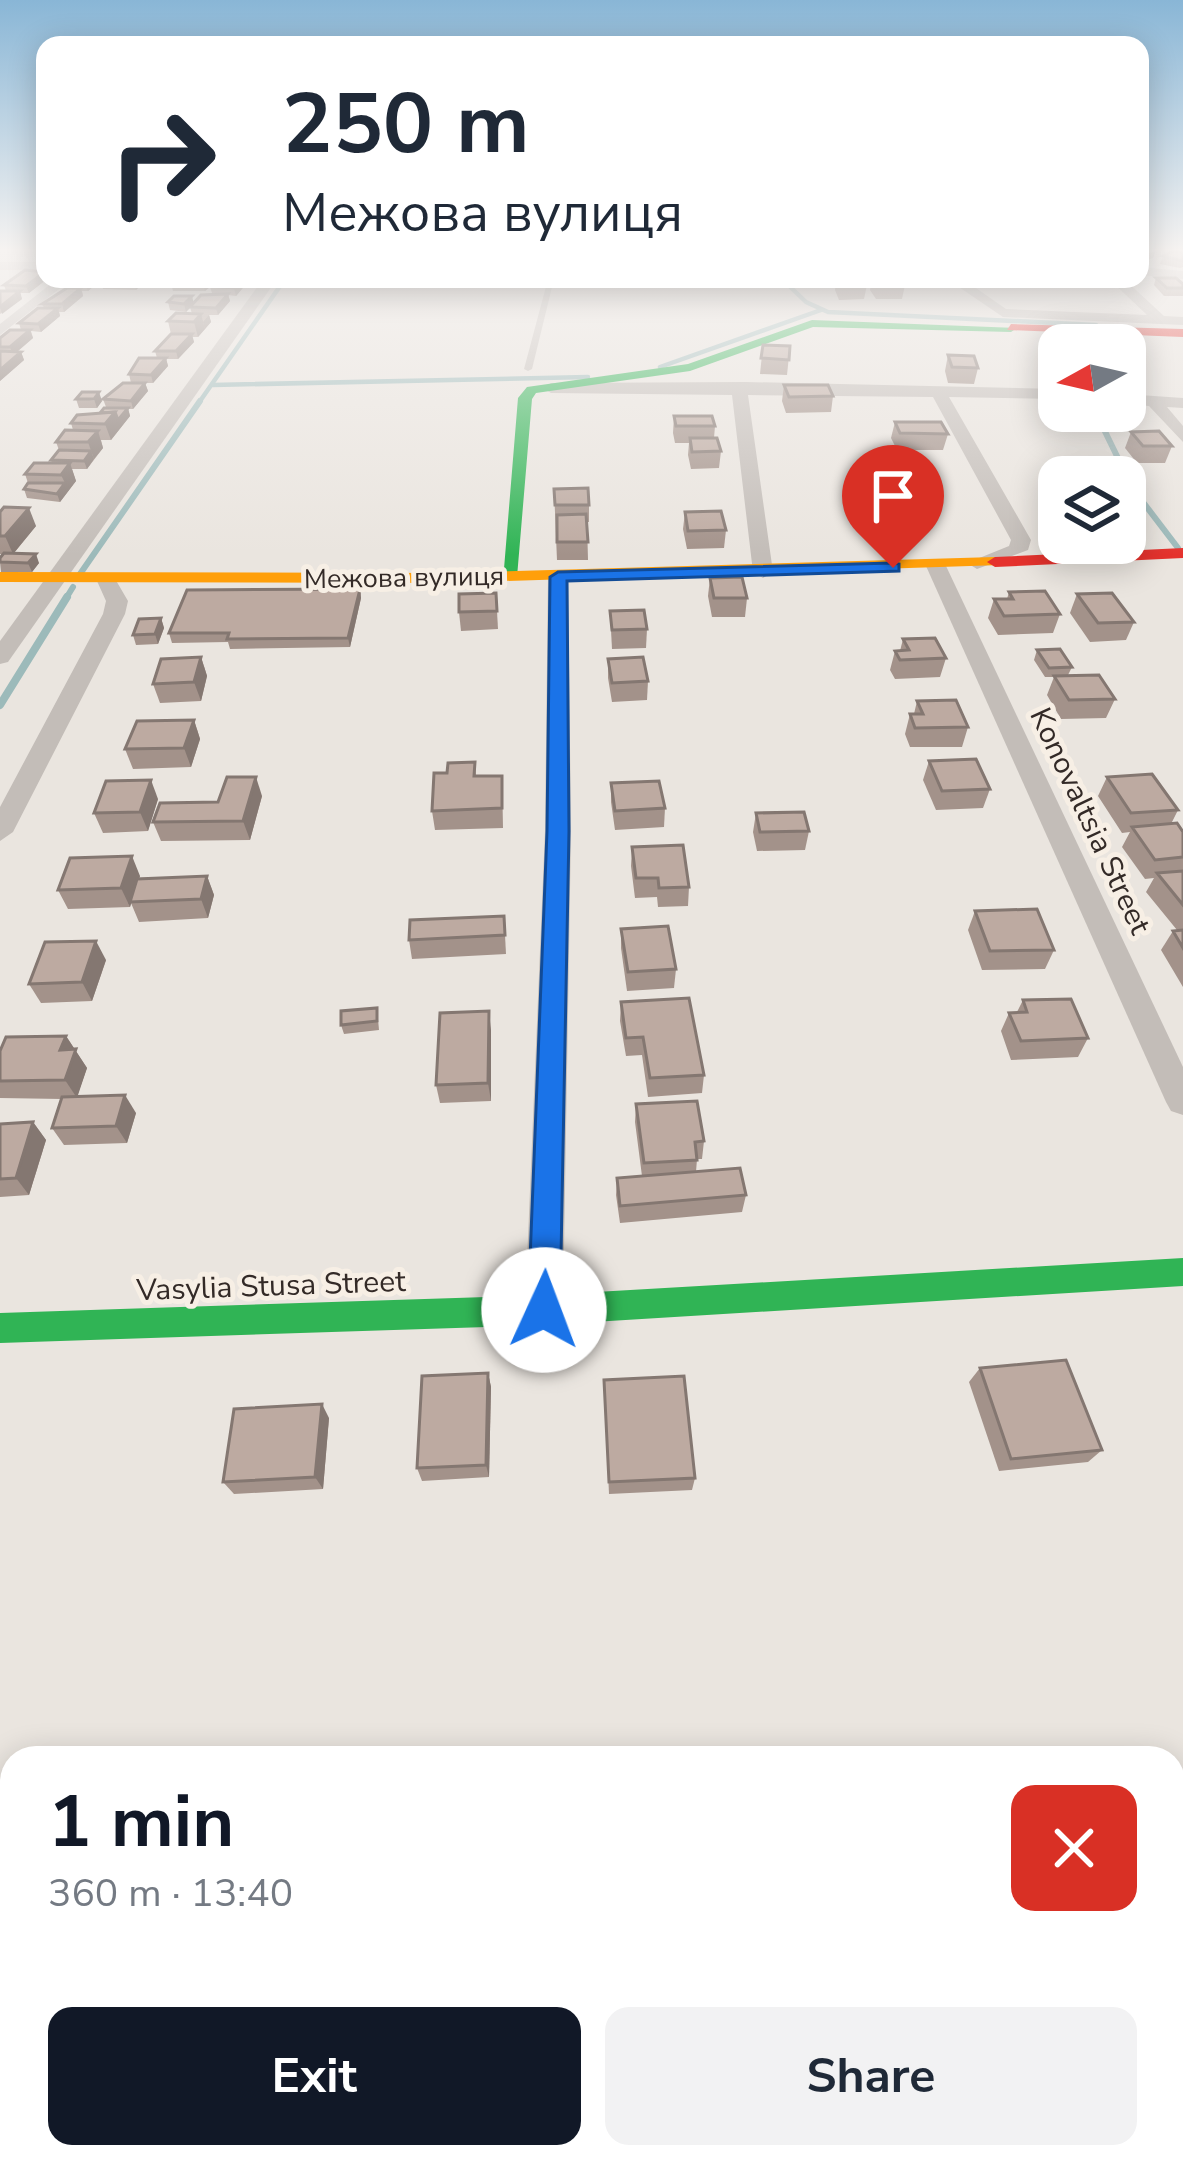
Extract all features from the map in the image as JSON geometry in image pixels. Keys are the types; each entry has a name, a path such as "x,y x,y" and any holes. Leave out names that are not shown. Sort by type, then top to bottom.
{"street":[{"path":"0,657 218,352"},
{"path":"509,577 525,398 539,381 690,367 734,352"},
{"path":"539,381 1038,393"},
{"path":"746,387 739,396 764,572"},
{"path":"937,390 1022,540 1018,550 970,565"},
{"path":"1146,400 1183,403"},
{"path":"1154,401 1183,436"},
{"name":"Межова вулиця","path":"0,578 558,577 1183,554"},
{"name":"Konovaltsia Street","path":"936,566 1183,1102"},
{"path":"544,1310 558,831 558,577"},
{"path":"0,832 114,614 117,601 107,581"},
{"name":"Vasylia Stusa Street","path":"0,1328 544,1310 1183,1272"}],"lane":[{"path":"539,381 542,352"}],"building":[{"path":"0,352 21,352 0,370"},
{"path":"762,352 790,352 789,360 761,358"},
{"path":"948,355 974,356 978,368 952,367"},
{"path":"139,358 166,358 151,375 129,374"},
{"path":"123,383 145,383 131,401 103,399"},
{"path":"784,385 828,385 833,396 789,397"},
{"path":"82,392 99,392 94,399 76,399"},
{"path":"104,408 128,408 118,420 115,412 100,413"},
{"path":"115,412 105,424 71,423 77,415"},
{"path":"674,416 712,416 715,426 676,426"},
{"path":"895,422 941,422 948,434 900,433"},
{"path":"65,430 98,431 88,442 56,442"},
{"path":"1159,431 1172,446 1143,446 1131,432"},
{"path":"690,438 717,438 721,451 692,452"},
{"path":"59,450 91,451 84,461 51,460"},
{"path":"34,463 70,463 61,475 25,474"},
{"path":"28,483 65,483 57,494 24,489"},
{"path":"588,488 589,505 555,505 554,489"},
{"path":"4,507 29,508 0,536 0,512"},
{"path":"721,511 726,530 688,531 685,512"},
{"path":"586,514 588,542 557,542 557,515"},
{"path":"4,553 36,554 28,563 0,562"},
{"path":"742,577 747,598 714,598 710,578"},
{"path":"360,589 348,638 227,639 229,633 169,633 187,590"},
{"path":"1045,591 1060,614 1004,616 994,599 1013,599 1009,592"},
{"path":"496,593 497,611 459,612 459,594"},
{"path":"1112,593 1134,622 1098,623 1077,594"},
{"path":"644,610 647,629 612,630 610,611"},
{"path":"161,618 155,634 133,635 139,619"},
{"path":"935,638 946,658 900,660 895,651 909,650 903,639"},
{"path":"1060,649 1072,667 1049,668 1037,650"},
{"path":"201,657 194,682 153,684 161,659"},
{"path":"643,657 648,681 612,683 608,659"},
{"path":"1099,675 1115,699 1069,700 1054,676"},
{"path":"956,700 968,727 915,728 910,714 923,714 917,701"},
{"path":"194,720 184,748 125,749 137,721"},
{"path":"976,759 990,789 942,791 929,761"},
{"path":"475,762 474,776 502,776 502,808 432,811 434,773 447,773 448,763"},
{"path":"1152,774 1178,810 1131,813 1107,777"},
{"path":"227,777 256,777 243,821 153,822 160,803 218,802"},
{"path":"151,780 140,812 94,813 106,781"},
{"path":"659,781 665,808 615,811 611,783"},
{"path":"804,812 809,831 760,832 756,813"},
{"path":"1177,823 1183,832 1183,857 1155,860 1132,827"},
{"path":"683,845 689,887 659,888 658,878 636,878 632,847"},
{"path":"132,856 121,888 58,890 70,858"},
{"path":"1183,871 1183,905 1157,873"},
{"path":"207,876 201,899 130,902 137,879"},
{"path":"1037,909 1054,950 990,951 975,911"},
{"path":"504,916 505,935 409,940 410,920"},
{"path":"668,926 676,969 628,972 621,929"},
{"path":"96,941 82,982 29,984 45,942"},
{"path":"689,998 704,1075 650,1078 643,1037 626,1038 621,1002"},
{"path":"1071,999 1088,1038 1021,1041 1009,1013 1027,1012 1023,1000"},
{"path":"377,1008 377,1021 341,1025 341,1011"},
{"path":"489,1011 488,1083 436,1085 440,1013"},
{"path":"66,1036 60,1050 76,1049 65,1080 0,1081 0,1051 6,1037"},
{"path":"125,1095 116,1126 52,1128 62,1097"},
{"path":"697,1101 704,1141 695,1142 697,1160 644,1163 636,1104"},
{"path":"33,1122 16,1178 0,1179 0,1124"},
{"path":"740,1168 746,1195 620,1206 617,1178"},
{"path":"1066,1360 1102,1450 1011,1459 980,1368"},
{"path":"488,1373 486,1465 417,1468 422,1376"},
{"path":"684,1376 695,1478 609,1482 604,1380"},
{"path":"322,1404 315,1477 223,1482 234,1409"}],"waterway":[{"path":"198,404 234,352"},
{"path":"660,367 702,352"},
{"path":"213,385 588,377"},
{"path":"80,574 200,401"},
{"path":"1105,432 1133,489 1178,548"},
{"path":"65,600 73,587"},
{"path":"0,705 67,597"}],"traffic: fast":[{"path":"509,577 525,398 532,390 690,367 731,352"},
{"path":"0,1328 544,1310 1183,1272"}],"traffic: slow":[{"path":"0,577 444,578 995,562"}],"traffic: jam":[{"path":"995,562 1183,553"}],"route":[{"path":"544,1310 558,831 558,577 893,568"}]}
